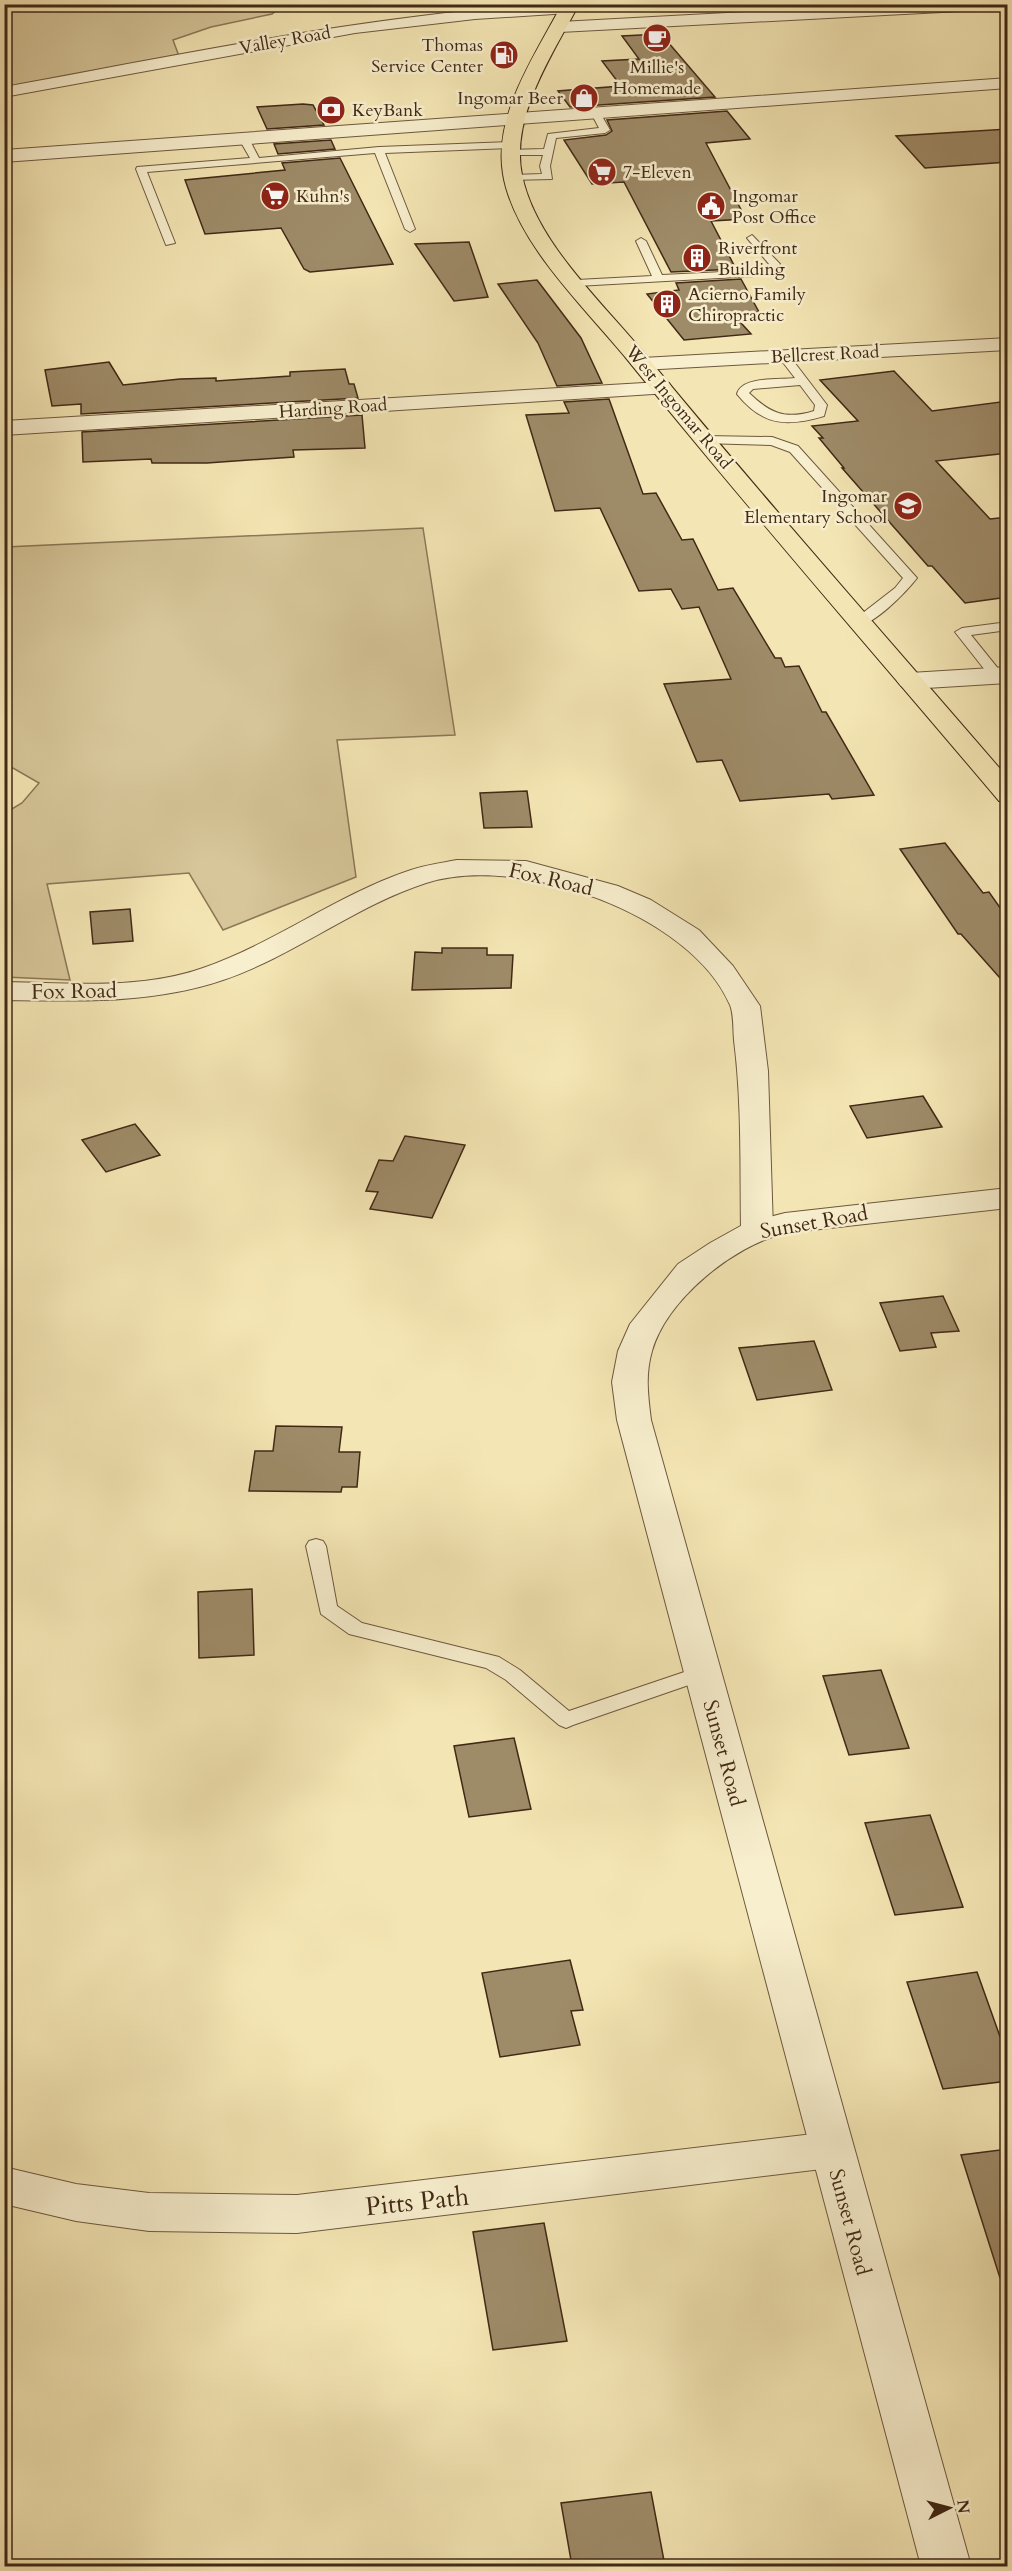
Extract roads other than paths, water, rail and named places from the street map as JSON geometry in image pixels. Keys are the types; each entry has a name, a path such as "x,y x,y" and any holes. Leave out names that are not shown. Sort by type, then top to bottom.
{"main road":[{"name":"West Ingomar Road","path":"570,6 516,119 511,148 513,178 520,203 531,223 705,440 1008,795"}],"street":[{"path":"560,27 999,4"},
{"name":"Valley Road","path":"4,92 355,28 570,6"},
{"path":"4,156 1008,83"},
{"name":"Bellcrest Road","path":"642,364 1008,344"},
{"name":"Harding Road","path":"4,428 662,388"},
{"path":"910,681 1002,675"},
{"name":"Fox Road","path":"4,991 100,992 162,988 213,974 253,957 378,893 419,876 457,868 526,869 608,892 649,910 689,936 723,972 745,1006 753,1071 756,1230"},
{"name":"Sunset Road","path":"946,2566 634,1420 629,1382 635,1351 647,1324 665,1299 690,1271 756,1230 814,1218 1008,1198"},
{"name":"Pitts Path","path":"4,2185 66,2203 142,2211 227,2216 297,2214 693,2169 831,2150"}],"lane":[{"path":"513,178 548,177 544,166 552,136 605,130 596,114"},
{"path":"244,139 256,161"},
{"path":"170,243 141,169 380,150 511,148 548,152"},
{"path":"380,150 411,229"},
{"path":"577,283 768,273 775,264 752,238"},
{"path":"641,241 659,280"},
{"path":"784,356 821,405 820,413 781,420 766,416 743,394 743,391 750,386 802,381"},
{"path":"705,440 772,441 794,449 910,578 900,591 861,622"},
{"path":"1002,675 962,632 1008,626"},
{"path":"316,1546 328,1609 356,1629 492,1662 513,1676 566,1720 702,1672"}],"place":[{"name":"Millie's Homemade","path":"657,38"},
{"name":"Thomas Service Center","path":"504,55"},
{"name":"Ingomar Beer","path":"584,98"},
{"name":"KeyBank","path":"331,110"},
{"name":"7-Eleven","path":"602,172"},
{"name":"Kuhn's","path":"275,196"},
{"name":"Ingomar Post Office","path":"711,206"},
{"name":"Riverfront Building","path":"697,258"},
{"name":"Acierno Family Chiropractic","path":"667,304"},
{"name":"Ingomar Elementary School","path":"908,506"}]}
